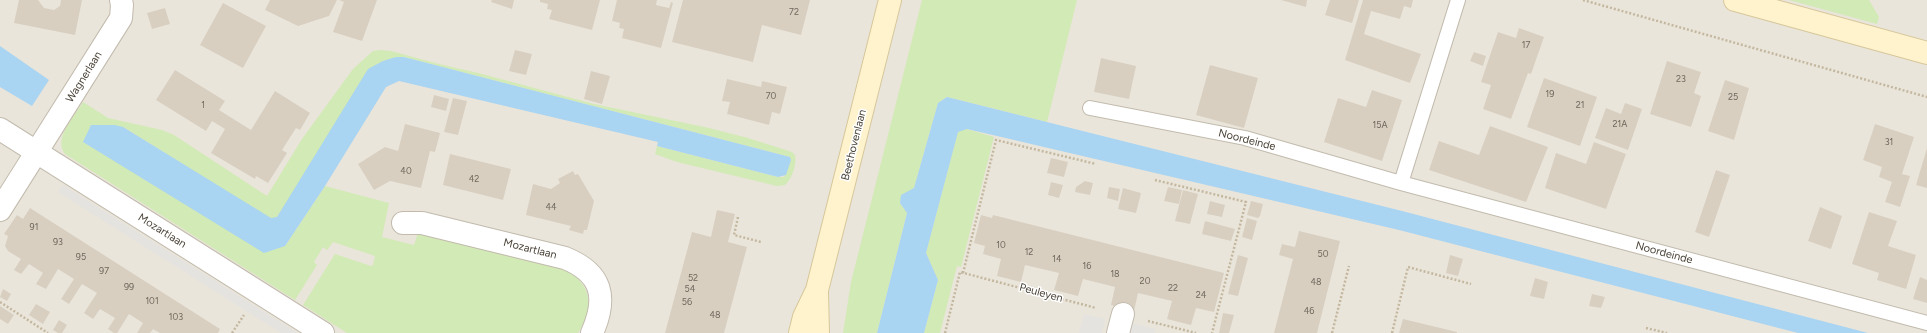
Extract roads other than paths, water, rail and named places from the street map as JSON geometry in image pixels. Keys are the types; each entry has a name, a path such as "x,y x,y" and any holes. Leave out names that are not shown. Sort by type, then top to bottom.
{"main road":[{"name":"Beethovenlaan","path":"800,333 804,317 817,290 890,0"},
{"path":"1735,0 1927,53"},
{"name":"Beethovenlaan","path":"817,290 818,333"}],"street":[{"name":"Wagnerlaan","path":"0,210 121,18 121,0"},
{"name":"Mozartlaan","path":"0,129 323,333"},
{"name":"Mozartlaan","path":"403,224 422,222 565,258 579,264 590,272 597,284 601,299 599,317 592,333"}],"lane":[{"path":"1401,182 1458,0"},
{"name":"Noordeinde","path":"1090,108 1244,138 1401,182 1927,323"}],"water":[{"path":"0,46 49,80 32,106 0,87"},
{"path":"396,57 404,57 790,157 791,160 786,175 778,177 657,146 658,142 399,81 386,87 325,186 285,246 264,253 83,142 91,125 115,125 123,127 271,218 277,217 368,69 383,61"},
{"path":"947,97 1402,211 1868,333 1798,333 1399,230 967,129 958,132 926,253 938,280 924,333 877,333 907,213 900,203 901,195 914,188 938,103"}]}
